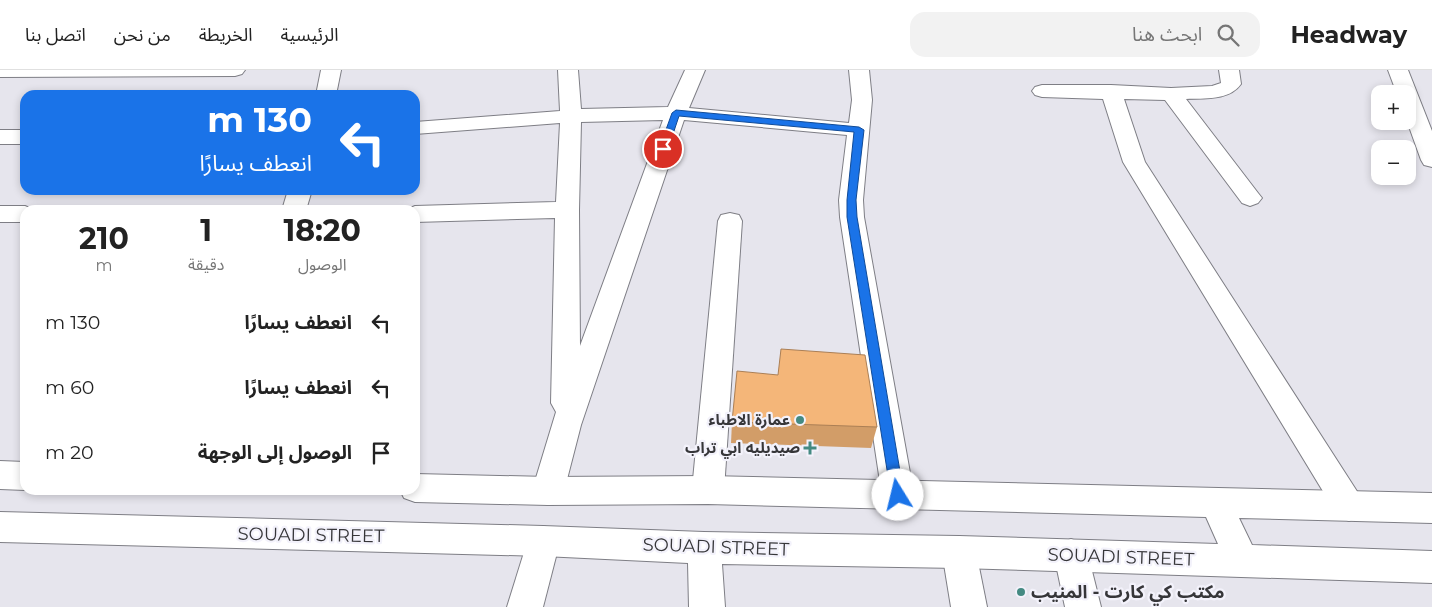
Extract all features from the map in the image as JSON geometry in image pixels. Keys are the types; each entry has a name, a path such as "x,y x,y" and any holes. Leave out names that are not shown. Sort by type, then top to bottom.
{"street":[{"path":"0,71 235,70"},
{"path":"327,90 330,70"},
{"path":"566,425 567,210 571,116 568,70"},
{"path":"548,492 566,425 676,113 695,70"},
{"path":"859,70 862,100 851,200 852,217 898,495"},
{"path":"1042,91 1111,91 1171,94 1212,92 1226,89 1231,84 1229,70"},
{"path":"1398,70 1403,85"},
{"path":"1111,91 1134,162 1349,506"},
{"path":"1171,94 1250,198"},
{"path":"420,128 571,116 676,113 859,130"},
{"path":"1416,118 1432,160"},
{"path":"0,137 20,137"},
{"path":"420,214 567,210"},
{"path":"0,214 20,214"},
{"path":"708,490 730,221"},
{"path":"0,475 20,476"},
{"path":"420,488 548,492 708,490 1432,508"},
{"path":"1216,503 1242,561"},
{"name":"SOUADI STREET","path":"0,527 543,540 704,548 960,552 1432,567"},
{"path":"525,607 543,540"},
{"path":"704,548 707,607"},
{"path":"960,552 969,607"},
{"path":"1071,555 1083,607"}],"building":[{"name":"عمارة الاطباء","path":"781,349 865,355 877,427 732,422 737,371 778,375"}],"place":[{"name":"عمارة الاطباء","path":"800,420"},
{"name":"صيديليه ابي تراب","path":"810,448"},
{"name":"مكتب كي كارت - المنيب","path":"1021,592"}],"route":[{"path":"663,149 676,113 859,130 851,200 852,217 898,495"}]}
